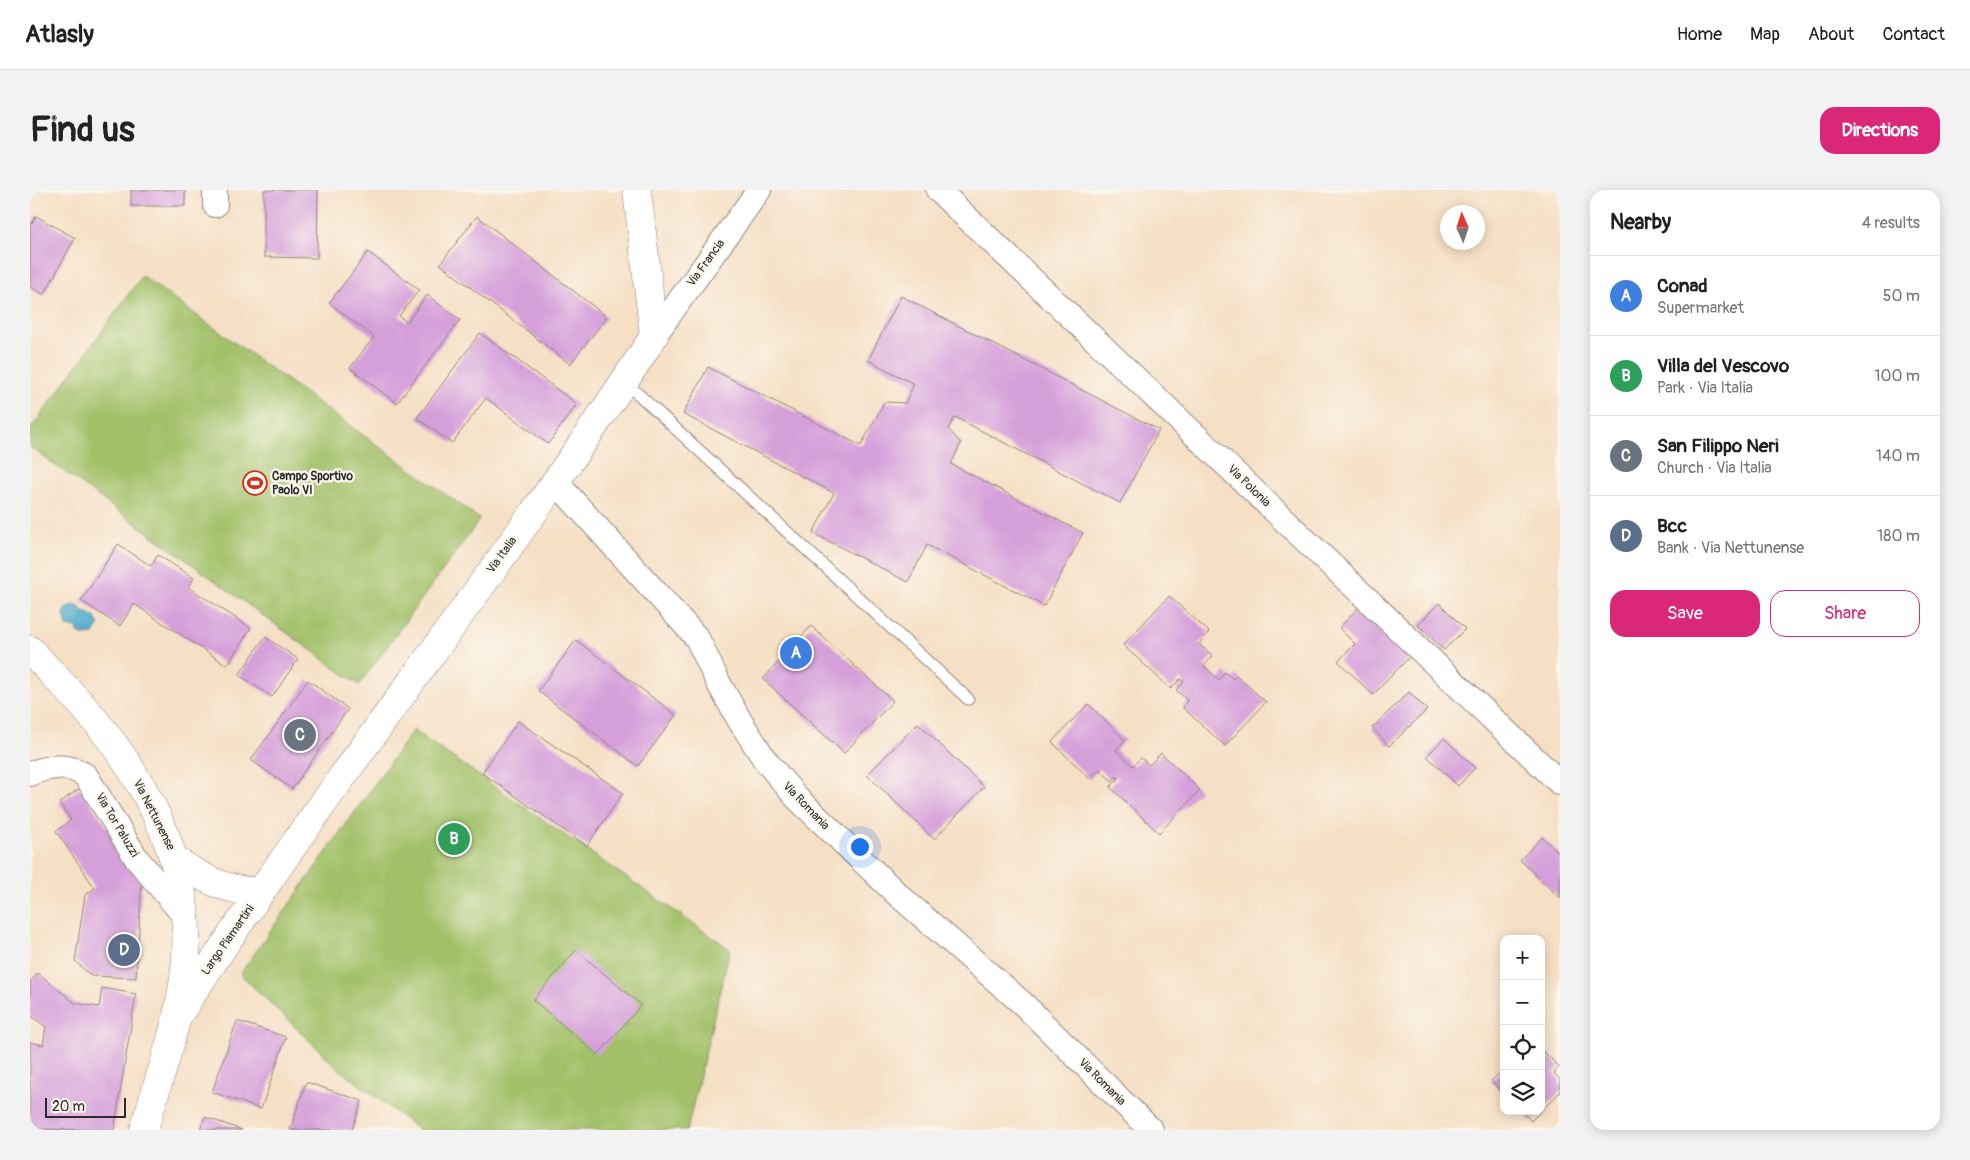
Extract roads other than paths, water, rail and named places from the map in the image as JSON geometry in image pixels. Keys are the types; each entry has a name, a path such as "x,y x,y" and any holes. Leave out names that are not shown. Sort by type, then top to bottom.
{"street":[{"path":"637,190 654,336"},
{"name":"Via Francia","path":"654,336 759,190"},
{"name":"Via Polonia","path":"938,190 1560,783"},
{"name":"Via Italia","path":"262,892 555,481 654,336"},
{"name":"Via Romania","path":"555,481 697,638 719,684 740,721 765,760 797,798 897,894 1022,1003 1151,1130"},
{"name":"Via Nettunense","path":"30,650 90,714 124,759 155,812 175,860 184,895 187,919 186,965 177,1017 144,1130"},
{"name":"Via Tor Paluzzi","path":"30,774 49,767 59,766 74,769 86,776 137,859 187,919"},
{"name":"Largo Piamartini","path":"175,860 223,887 235,891 262,892"},
{"name":"Largo Piamartini","path":"177,1017 262,892"}],"lane":[{"path":"624,382 968,700"}],"water":[{"path":"72,605 78,606 94,616 99,625 94,634 82,635 78,633 77,628 67,626 64,614 66,608"}],"place":[{"name":"Campo Sportivo Paolo VI","path":"255,483"},
{"name":"Conad","path":"796,653"},
{"name":"San Filippo Neri","path":"300,735"},
{"name":"Villa del Vescovo","path":"454,839"},
{"name":"Bcc","path":"124,950"}]}
